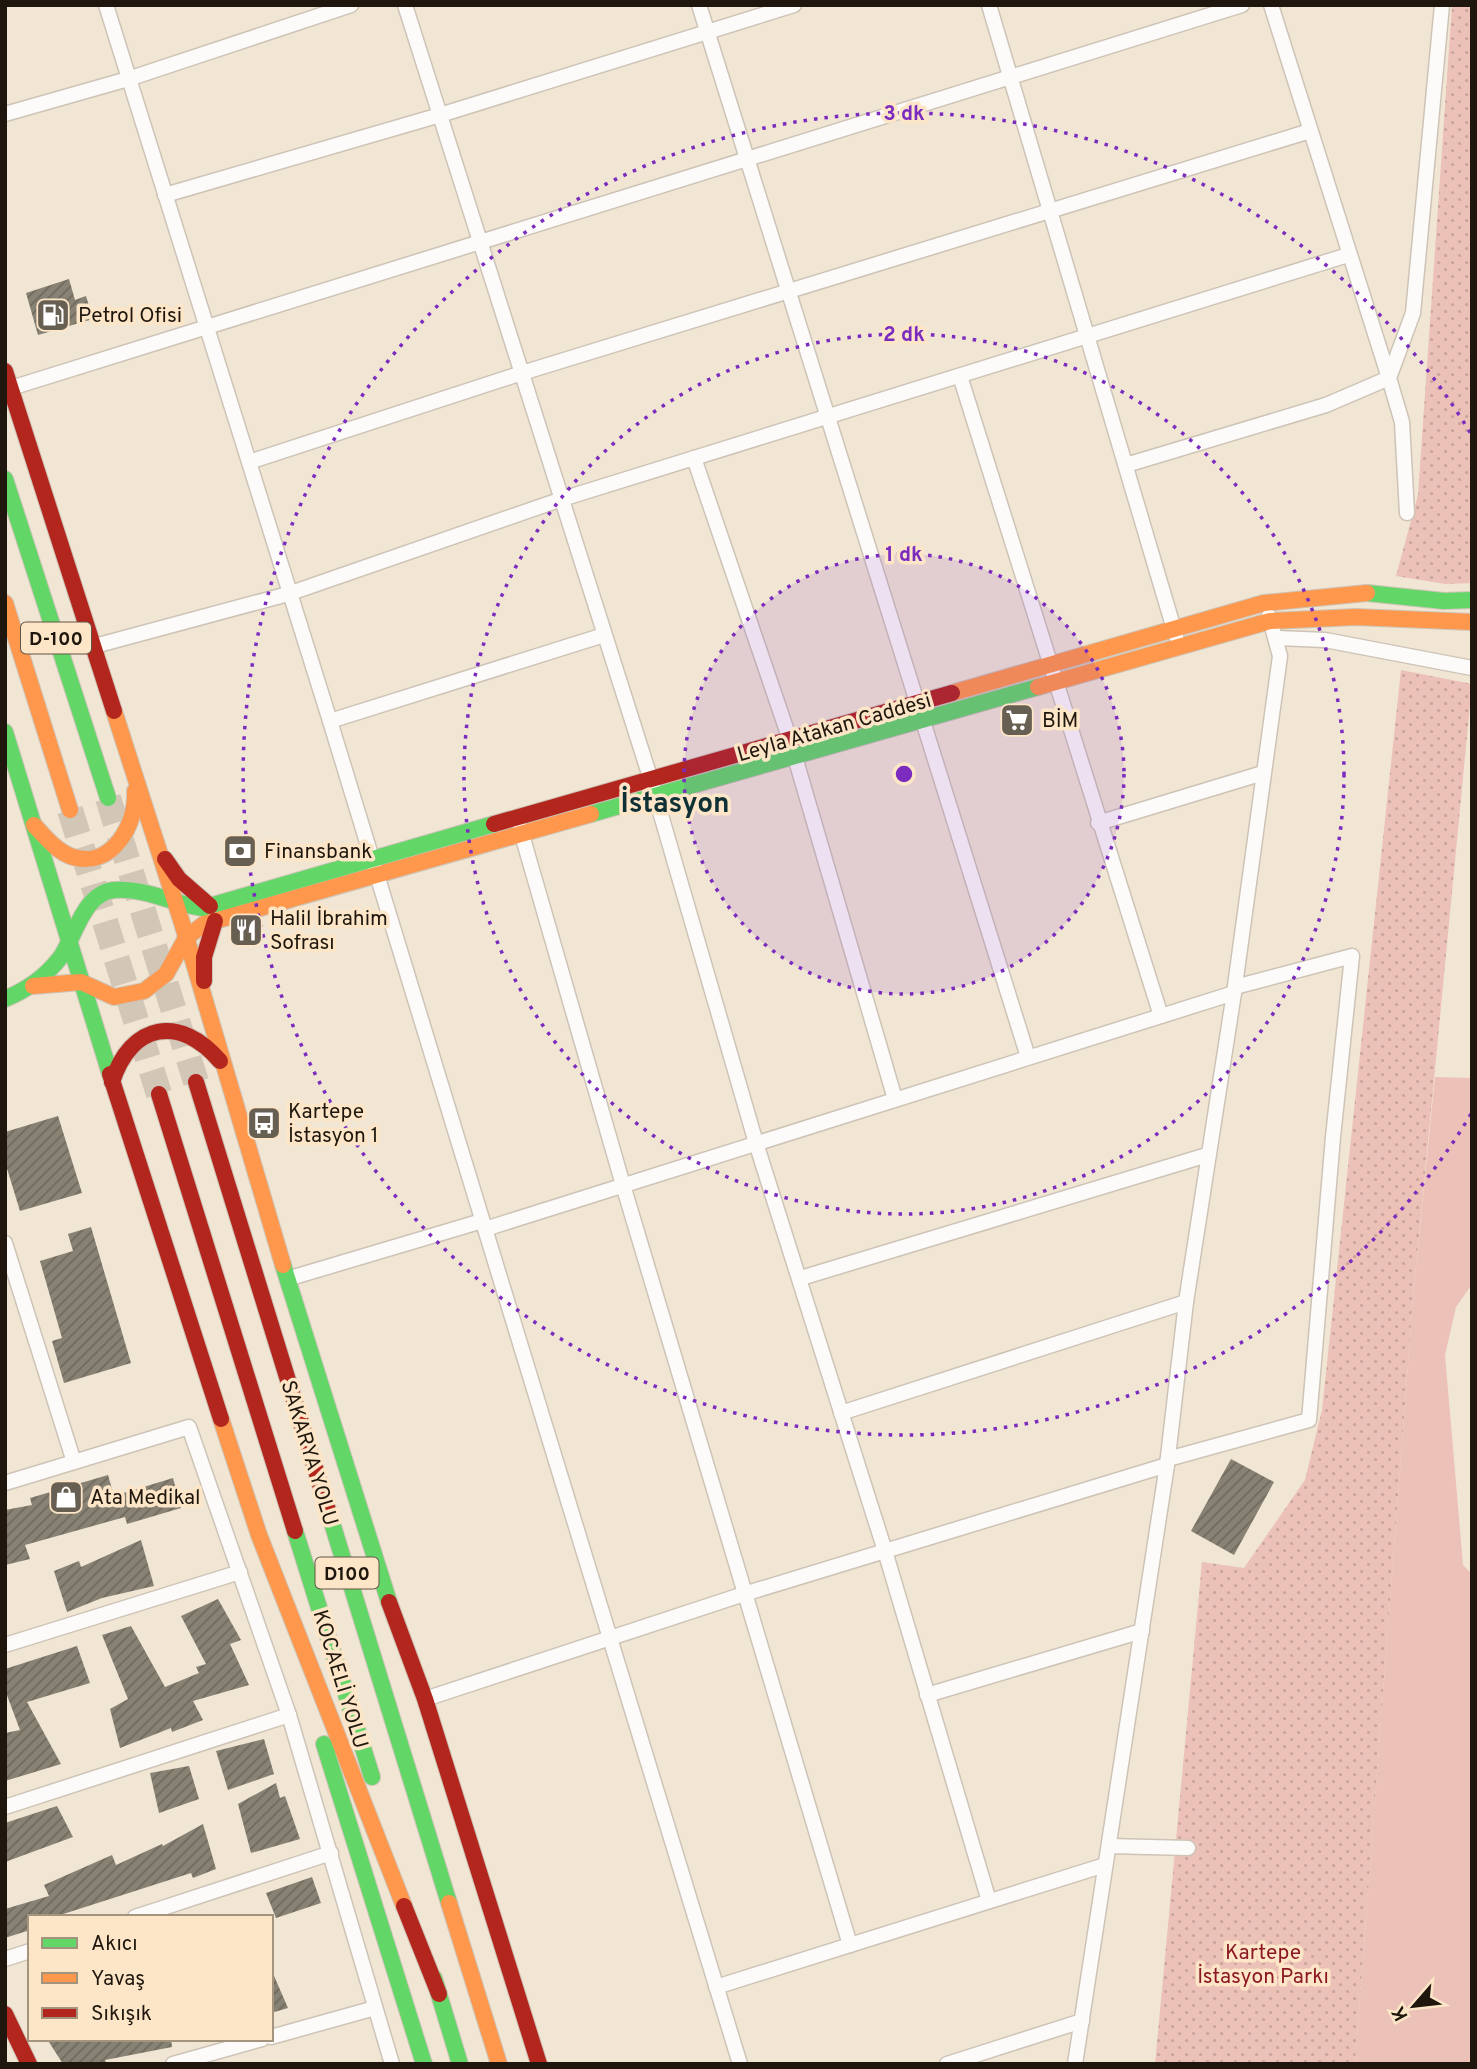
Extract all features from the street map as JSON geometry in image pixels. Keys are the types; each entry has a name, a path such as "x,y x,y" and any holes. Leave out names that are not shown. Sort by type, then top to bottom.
{"main road":[{"path":"5,371 186,938 287,1279 382,1583 425,1699 539,2064"},
{"name":"D-100","path":"5,479 108,798"},
{"name":"Leyla Atakan Caddesi","path":"208,914 519,824 650,778 1264,603 1360,592 1444,601 1472,600"},
{"name":"D-100","path":"5,603 70,810"},
{"name":"Leyla Atakan Caddesi","path":"519,824 655,794 795,757 1270,621 1298,617 1356,617 1472,622"},
{"path":"5,732 112,1082 260,1535 424,2064"},
{"path":"33,823 52,844 76,858 103,854 114,847 131,825 137,800 131,766"},
{"path":"158,849 208,914 204,997"},
{"path":"33,986 69,943 84,909 111,890 147,891 175,904 208,914"},
{"path":"5,999 33,986 81,982 100,993 114,997 144,991 166,974 186,938 208,914"},
{"path":"112,1082 122,1057 132,1046 145,1037 167,1031 186,1032 196,1037 210,1048 224,1068"},
{"name":"SAKARYA YOLU","path":"196,1082 499,2064"},
{"name":"KOCAELİ YOLU","path":"159,1094 460,2064"},
{"path":"260,1535 439,1994"},
{"path":"382,1583 413,1716"},
{"path":"425,1769 477,1994"},
{"path":"507,1961 530,2064"},
{"path":"5,2014 29,2064"}],"street":[{"path":"106,5 288,594 330,721 740,2064"},
{"path":"5,114 128,79 351,5"},
{"path":"405,5 655,794 757,1143 885,1552 989,1901"},
{"path":"699,5 1028,1057"},
{"path":"165,195 440,115 794,5"},
{"path":"989,5 1180,647"},
{"path":"11,388 1242,5"},
{"path":"1271,5 1402,422 1407,513"},
{"path":"1126,465 1326,405 1389,378 1413,313 1442,5"},
{"path":"249,461 522,373 1310,131"},
{"path":"91,647 288,594 562,499 1348,255"},
{"path":"960,376 1057,682 1098,823 1161,1016"},
{"path":"694,458 790,740 895,1099"},
{"path":"1075,2064 1168,1462 1186,1302 1234,990 1280,656 1277,638 1264,603"},
{"path":"330,721 604,635"},
{"path":"1277,638 1325,640 1472,668"},
{"path":"1098,823 1263,773"},
{"path":"519,824 623,1185 850,1945"},
{"path":"287,1279 623,1185 1161,1016 1234,990 1352,956 1333,1137 1309,1420 744,1594 425,1699"},
{"path":"801,1278 1207,1155"},
{"path":"5,1242 74,1462"},
{"path":"841,1413 1186,1302"},
{"path":"5,1483 189,1427 289,1716 392,2064"},
{"path":"5,1645 240,1572"},
{"path":"927,1695 1142,1631"},
{"path":"5,1807 289,1716"},
{"path":"1109,1846 1188,1848"},
{"path":"141,1915 331,1853"},
{"path":"716,1987 1105,1866"},
{"path":"5,1959 28,1952"},
{"path":"273,2036 375,2008"},
{"path":"947,2064 1082,2021"},
{"path":"173,2064 255,2041"}],"green space":[{"path":"1452,5 1472,5 1472,583 1445,584 1396,576 1418,495"},
{"name":"Kartepe İstasyon Parkı","path":"1401,670 1472,684 1413,1298 1355,2064 1155,2064 1202,1562 1244,1568 1305,1480 1322,1410"},
{"path":"1435,1077 1472,1078 1472,1284 1456,1307 1445,1355 1463,1565 1472,1574 1472,2064 1355,2064 1413,1298"}],"building":[{"path":"69,279 75,300 86,296 93,319 38,335 26,293"},
{"path":"58,1116 82,1193 20,1211 5,1162 5,1132"},
{"path":"91,1227 131,1363 64,1383 52,1341 62,1338 40,1261 73,1251 68,1234"},
{"path":"1231,1459 1274,1482 1234,1555 1191,1531"},
{"path":"108,1475 114,1496 173,1478 181,1508 127,1524 125,1517 25,1545 30,1559 5,1565 5,1510 32,1505 30,1498"},
{"path":"141,1540 154,1586 102,1598 67,1612 54,1571 79,1561 81,1567"},
{"path":"218,1599 241,1640 230,1644 249,1685 193,1701 203,1720 172,1732 171,1728 120,1748 110,1709 128,1699 102,1635 131,1626 165,1687 199,1673 196,1667 206,1664 181,1616"},
{"path":"77,1646 90,1683 27,1702 61,1764 5,1781 5,1733 20,1730 5,1690 5,1669"},
{"path":"264,1739 274,1774 228,1790 216,1751"},
{"path":"189,1766 199,1799 159,1813 150,1773"},
{"path":"276,1783 280,1798 285,1796 300,1839 251,1853 238,1804"},
{"path":"57,1806 73,1837 5,1862 5,1823"},
{"path":"203,1824 216,1869 193,1878 191,1873 60,1915 28,1915 28,1931 5,1938 5,1909 49,1896 44,1885 112,1855 116,1865 162,1844 163,1846"},
{"path":"312,1877 321,1903 276,1918 266,1893"},
{"path":"273,1974 288,2008 273,2012"},
{"path":"48,2041 171,2041 172,2047 105,2060 107,2064 63,2064"}],"tunnel":[{"path":"108,798 196,1082"},
{"path":"70,810 159,1094"}],"traffic: fast":[{"path":"5,479 108,798"},
{"path":"1367,593 1444,601 1472,600"},
{"path":"591,814 1038,687"},
{"path":"5,732 110,1074"},
{"path":"5,999 35,982 54,965 87,907 104,893 115,890 138,891 203,908 494,824"},
{"path":"283,1265 389,1602"},
{"path":"328,1510 449,1903"},
{"path":"295,1531 372,1777"},
{"path":"324,1744 424,2064"},
{"path":"434,1978 460,2064"}],"traffic: slow":[{"path":"952,693 1264,603 1367,593"},
{"path":"5,603 70,810"},
{"path":"1038,687 1270,621 1356,617 1472,622"},
{"path":"114,711 182,923 283,1265"},
{"path":"34,825 67,855 87,859 99,856 110,850 127,830 135,804 135,791"},
{"path":"33,986 81,982 114,997 144,991 166,974 186,938 204,924 591,814"},
{"path":"221,1419 259,1535 404,1906"},
{"path":"449,1903 499,2064"}],"traffic: jam":[{"path":"5,371 114,711"},
{"path":"494,824 952,693"},
{"path":"165,859 179,879 210,906"},
{"path":"204,981 204,957 215,921"},
{"path":"112,1082 120,1062 131,1047 144,1037 158,1032 173,1031 189,1036 205,1046 220,1061"},
{"path":"110,1074 221,1419"},
{"path":"196,1082 328,1510"},
{"path":"159,1094 295,1531"},
{"path":"389,1602 425,1699 539,2064"},
{"path":"404,1906 439,1994"},
{"path":"5,2014 29,2064"}],"place":[{"name":"Petrol Ofisi","path":"53,315"},
{"name":"BİM","path":"1017,720"},
{"name":"Finansbank","path":"240,851"},
{"name":"Halil İbrahim Sofrası","path":"246,930"},
{"name":"Kartepe İstasyon 1","path":"264,1123"},
{"name":"Ata Medikal","path":"66,1497"}],"district":[{"name":"İstasyon","path":"675,802"}]}
